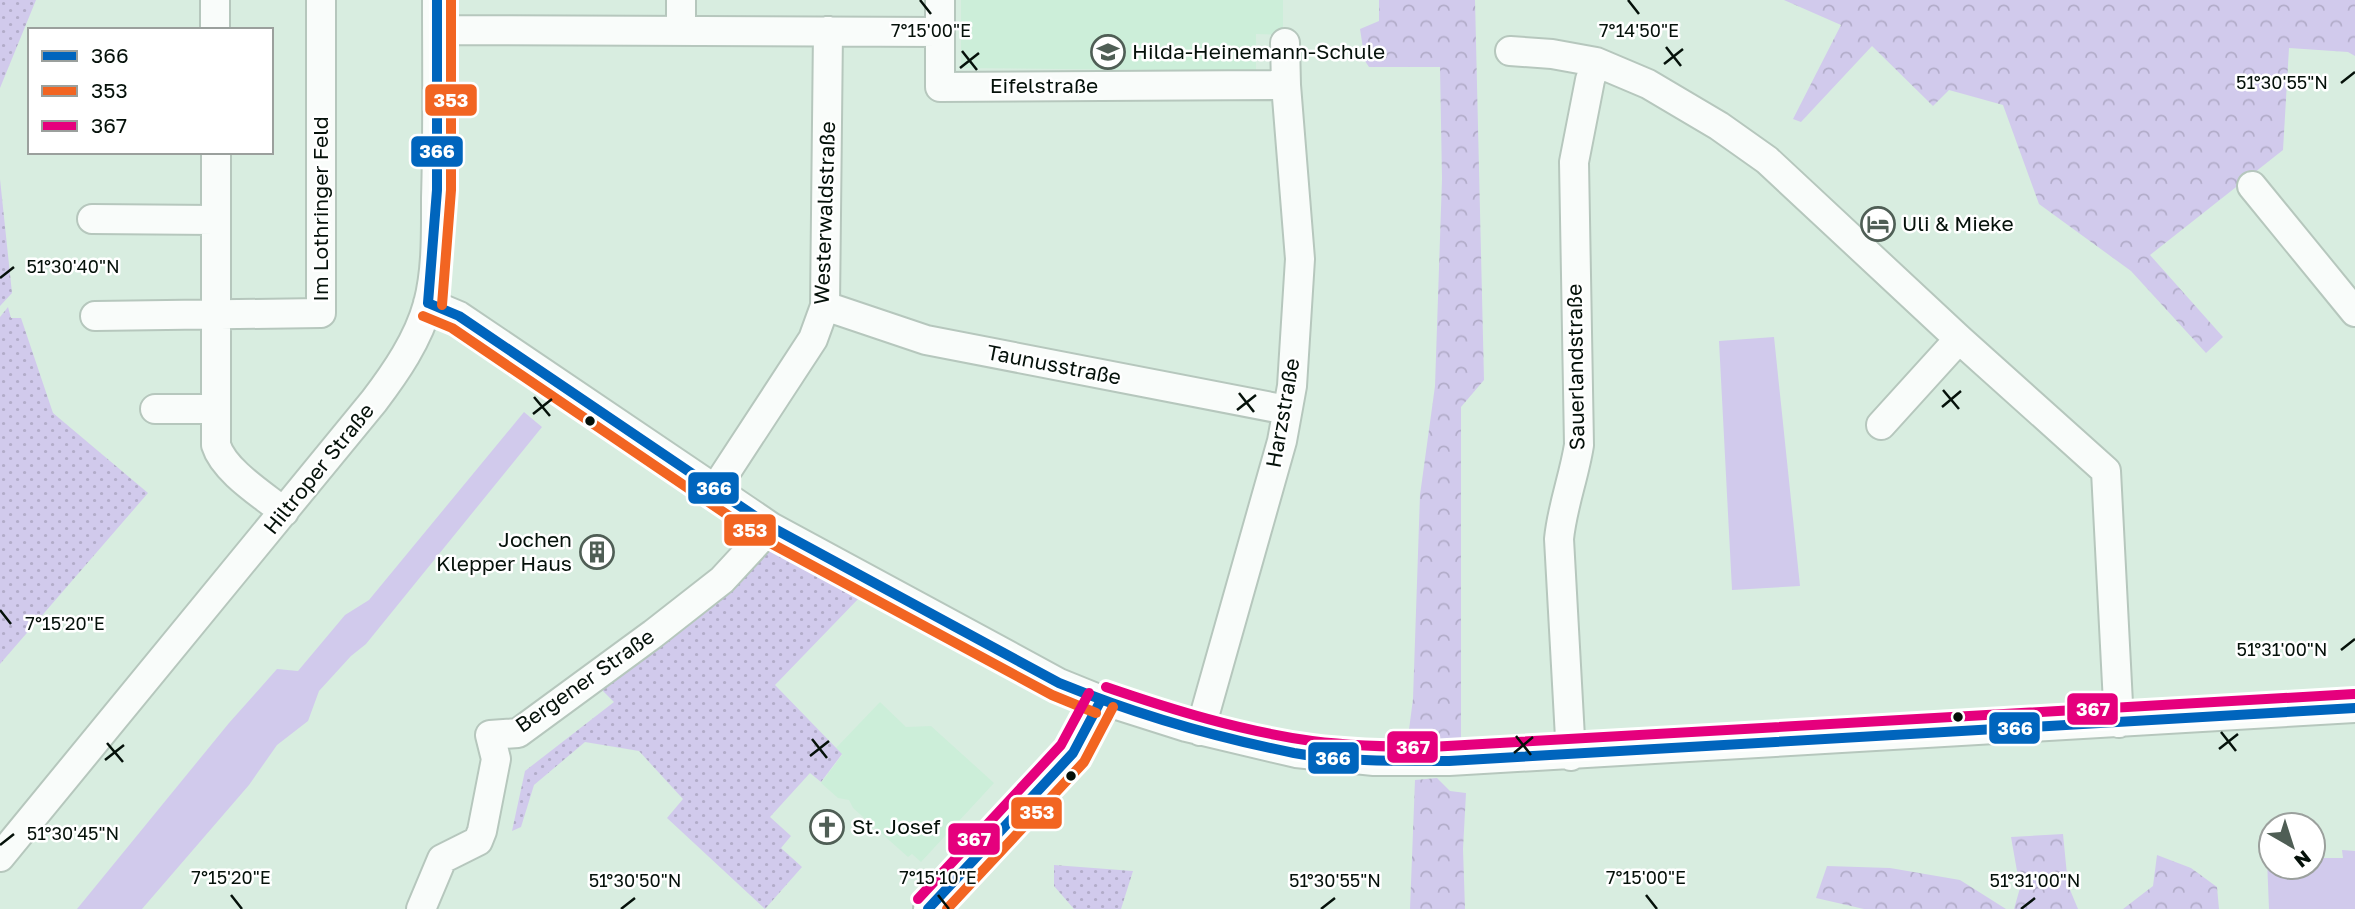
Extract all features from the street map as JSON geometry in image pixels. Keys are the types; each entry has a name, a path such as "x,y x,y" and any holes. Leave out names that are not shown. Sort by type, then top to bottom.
{"street":[{"path":"215,0 215,28"},
{"name":"Im Lothringer Feld","path":"95,316 321,313 321,0"},
{"name":"Hiltroper Straße","path":"0,857 391,379 414,340 428,303 435,239 437,0"},
{"path":"681,0 681,31"},
{"path":"437,30 940,32 940,0"},
{"name":"Westerwaldstraße","path":"715,489 813,339 825,306 828,32"},
{"name":"Eifelstraße","path":"940,32 940,87 1286,85"},
{"name":"Harzstraße","path":"1200,732 1282,441 1292,386 1300,259 1285,43"},
{"path":"1510,51 1552,54 1596,62 1648,84 1719,126 1767,160 1959,339 2106,471 2119,723"},
{"name":"Sauerlandstraße","path":"1571,756 1559,540 1561,515 1579,445 1574,162 1596,62"},
{"path":"216,154 216,445 219,457 284,512"},
{"path":"2252,186 2355,312"},
{"path":"92,219 214,220"},
{"path":"428,303 459,316 771,527 1059,682 1101,700 1200,732 1296,753 1374,761 1571,756 2355,708"},
{"name":"Taunusstraße","path":"825,306 926,340 1287,410"},
{"path":"1881,425 1959,339"},
{"path":"155,409 216,409"},
{"name":"Bergener Straße","path":"421,909 442,859 478,841 482,831 496,759 490,735 518,733 653,634 722,580 771,527"},
{"path":"928,909 1073,753 1101,700"}],"shaded area":[{"name":"Hilda-Heinemann-Schule","path":"961,0 1283,0 1283,35 1256,34 1256,71 961,68"},
{"path":"880,702 906,727 931,726 994,783 921,862 912,854 908,857 853,808 849,800 838,798 821,783 842,755 836,748"}],"green space":[{"path":"0,0 36,0 0,88"},
{"path":"1379,0 1475,0 1484,380 1461,407 1461,738 1434,744 1407,745 1413,699 1420,495 1435,386 1442,179 1440,67 1369,67 1365,61 1360,29 1379,21"},
{"path":"1784,0 2355,0 2355,56 2348,52 2289,48 2283,150 2150,255 2223,337 2206,353 2131,271 2039,204 2003,105 1949,90 1933,106 1872,46 1801,122 1793,119 1841,25"},
{"path":"0,179 12,293 0,306"},
{"path":"8,307 11,318 21,318 53,413 148,493 0,664 0,317"},
{"path":"1774,337 1800,586 1732,590 1719,341"},
{"path":"524,412 542,427 366,644 351,656 319,691 308,721 277,745 249,785 142,909 77,909 229,723 277,669 298,671 345,615 369,600"},
{"path":"767,547 860,597 775,685 842,754 821,782 810,773 770,817 791,836 781,848 802,867 765,909 667,818 683,799 639,751 585,742 534,785 521,827 512,831 525,771 614,702 600,688"},
{"path":"1437,778 1450,791 1466,793 1463,849 1465,909 1410,909 1415,780"},
{"path":"2063,834 2068,885 2078,909 2014,909 2020,888 2011,837"},
{"path":"2342,850 2355,851 2355,909 2269,909 2268,881 2327,881 2327,858 2343,858"},
{"path":"2157,855 2191,868 2217,887 2219,909 2123,909 2153,886"},
{"path":"1054,865 1133,871 1121,909 1074,909 1054,886"},
{"path":"1827,866 1890,868 1960,880 2006,909 1864,909 1816,898"}],"transit line":[{"name":"366","path":"428,303 437,190 437,0"},
{"name":"353","path":"442,305 451,190 451,0"},
{"name":"366","path":"428,303 459,316 771,527 1059,683 1175,724 1294,753 1352,759 1449,761 2355,708"},
{"name":"353","path":"423,316 452,328 763,539 1052,695 1096,713"},
{"name":"367","path":"1106,687 1156,704 1259,732 1341,744 1415,747 2354,694"},
{"name":"367","path":"918,899 1061,745 1089,693"},
{"name":"366","path":"928,909 1073,753 1101,700"},
{"name":"353","path":"947,909 1084,762 1113,707"}],"place":[{"name":"Hilda-Heinemann-Schule","path":"1108,52"},
{"name":"Uli & Mieke","path":"1878,224"},
{"name":"Jochen Klepper Haus","path":"597,552"},
{"name":"St. Josef","path":"827,827"}]}
